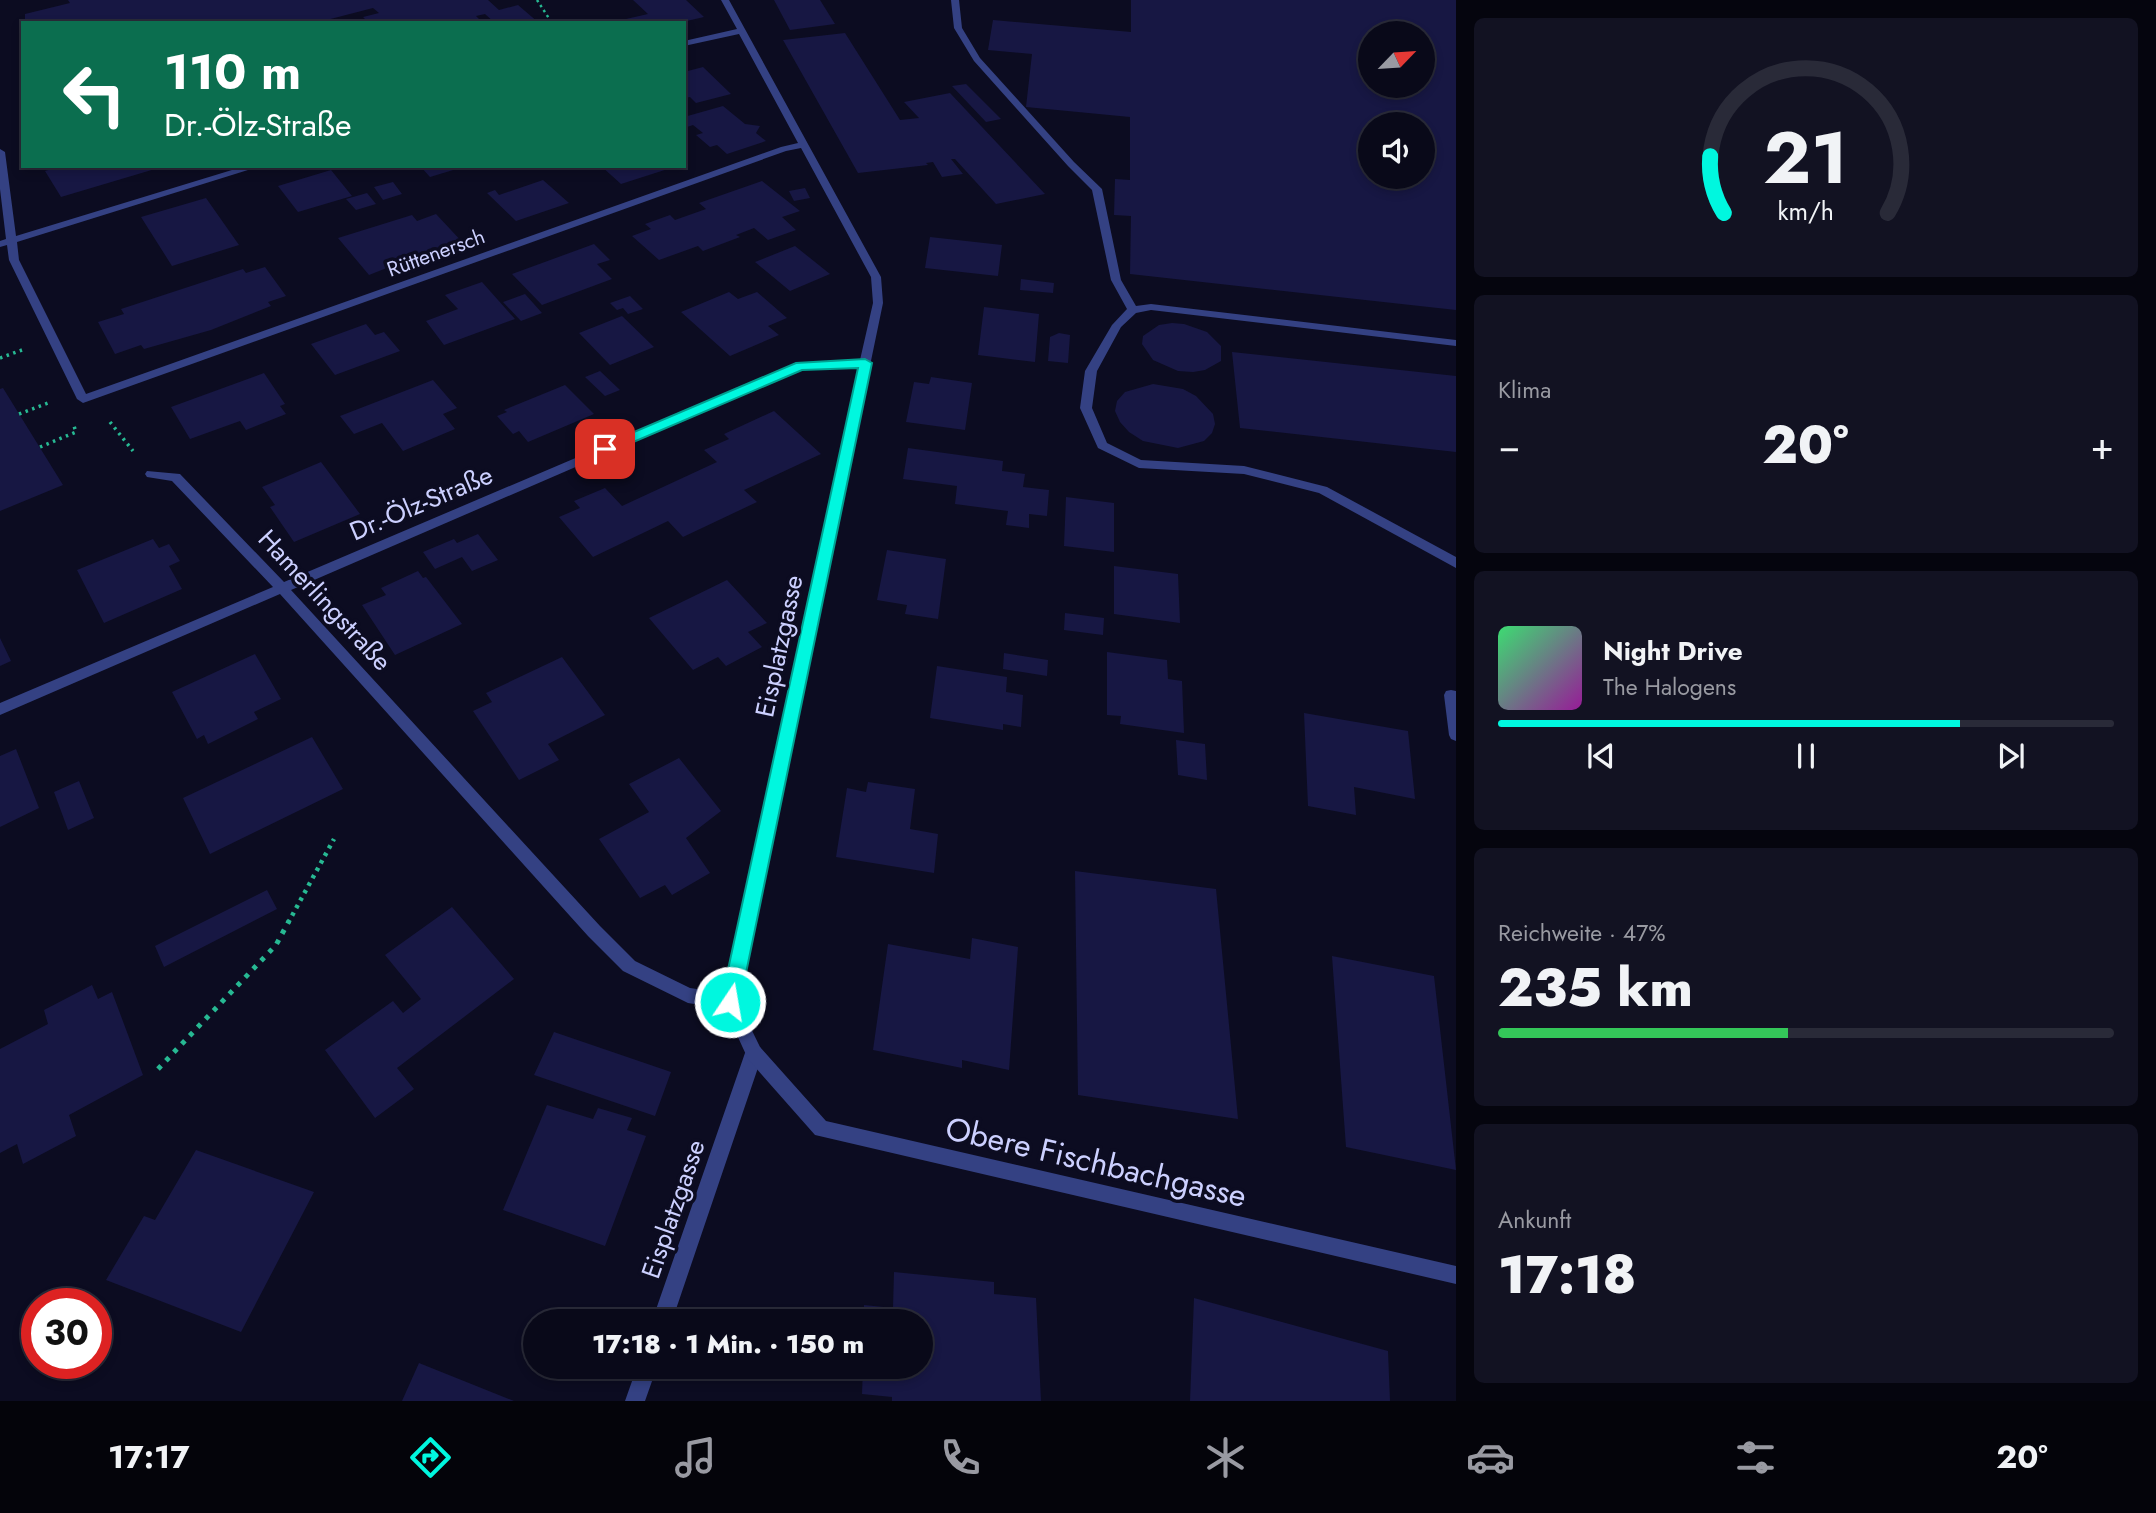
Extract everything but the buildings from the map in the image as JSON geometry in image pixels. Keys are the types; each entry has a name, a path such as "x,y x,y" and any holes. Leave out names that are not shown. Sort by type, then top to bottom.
{"street":[{"name":"Eisplatzgasse","path":"725,0 876,277 878,303 730,1002"},
{"path":"955,0 958,28 976,59 1097,189 1116,280 1133,310"},
{"path":"686,43 718,34 741,31"},
{"name":"Rüttenersch","path":"83,399 784,149 803,145"},
{"path":"0,152 10,217 5,243 83,399"},
{"path":"5,243 249,168"},
{"path":"1456,343 1151,307 1133,310 1117,325 1090,371 1086,408 1102,445 1139,464 1244,470 1323,490 1456,563"},
{"name":"Dr.-Ölz-Straße","path":"0,709 800,366 865,363"},
{"name":"Hamerlingstraße","path":"151,474 176,477 281,587 594,931 629,966 688,995 730,1002"},
{"path":"1451,695 1456,735"},
{"path":"730,1002 754,1054"},
{"name":"Eisplatzgasse","path":"666,1309 754,1054"},
{"name":"Obere Fischbachgasse","path":"754,1054 821,1129 1456,1275"},
{"path":"635,1401 643,1379"}],"path":[{"path":"537,0 551,21"},
{"path":"83,399 100,408 151,474"},
{"path":"158,1069 276,946 334,839"}],"route":[{"path":"605,449 800,366 865,363 730,1002"}]}
